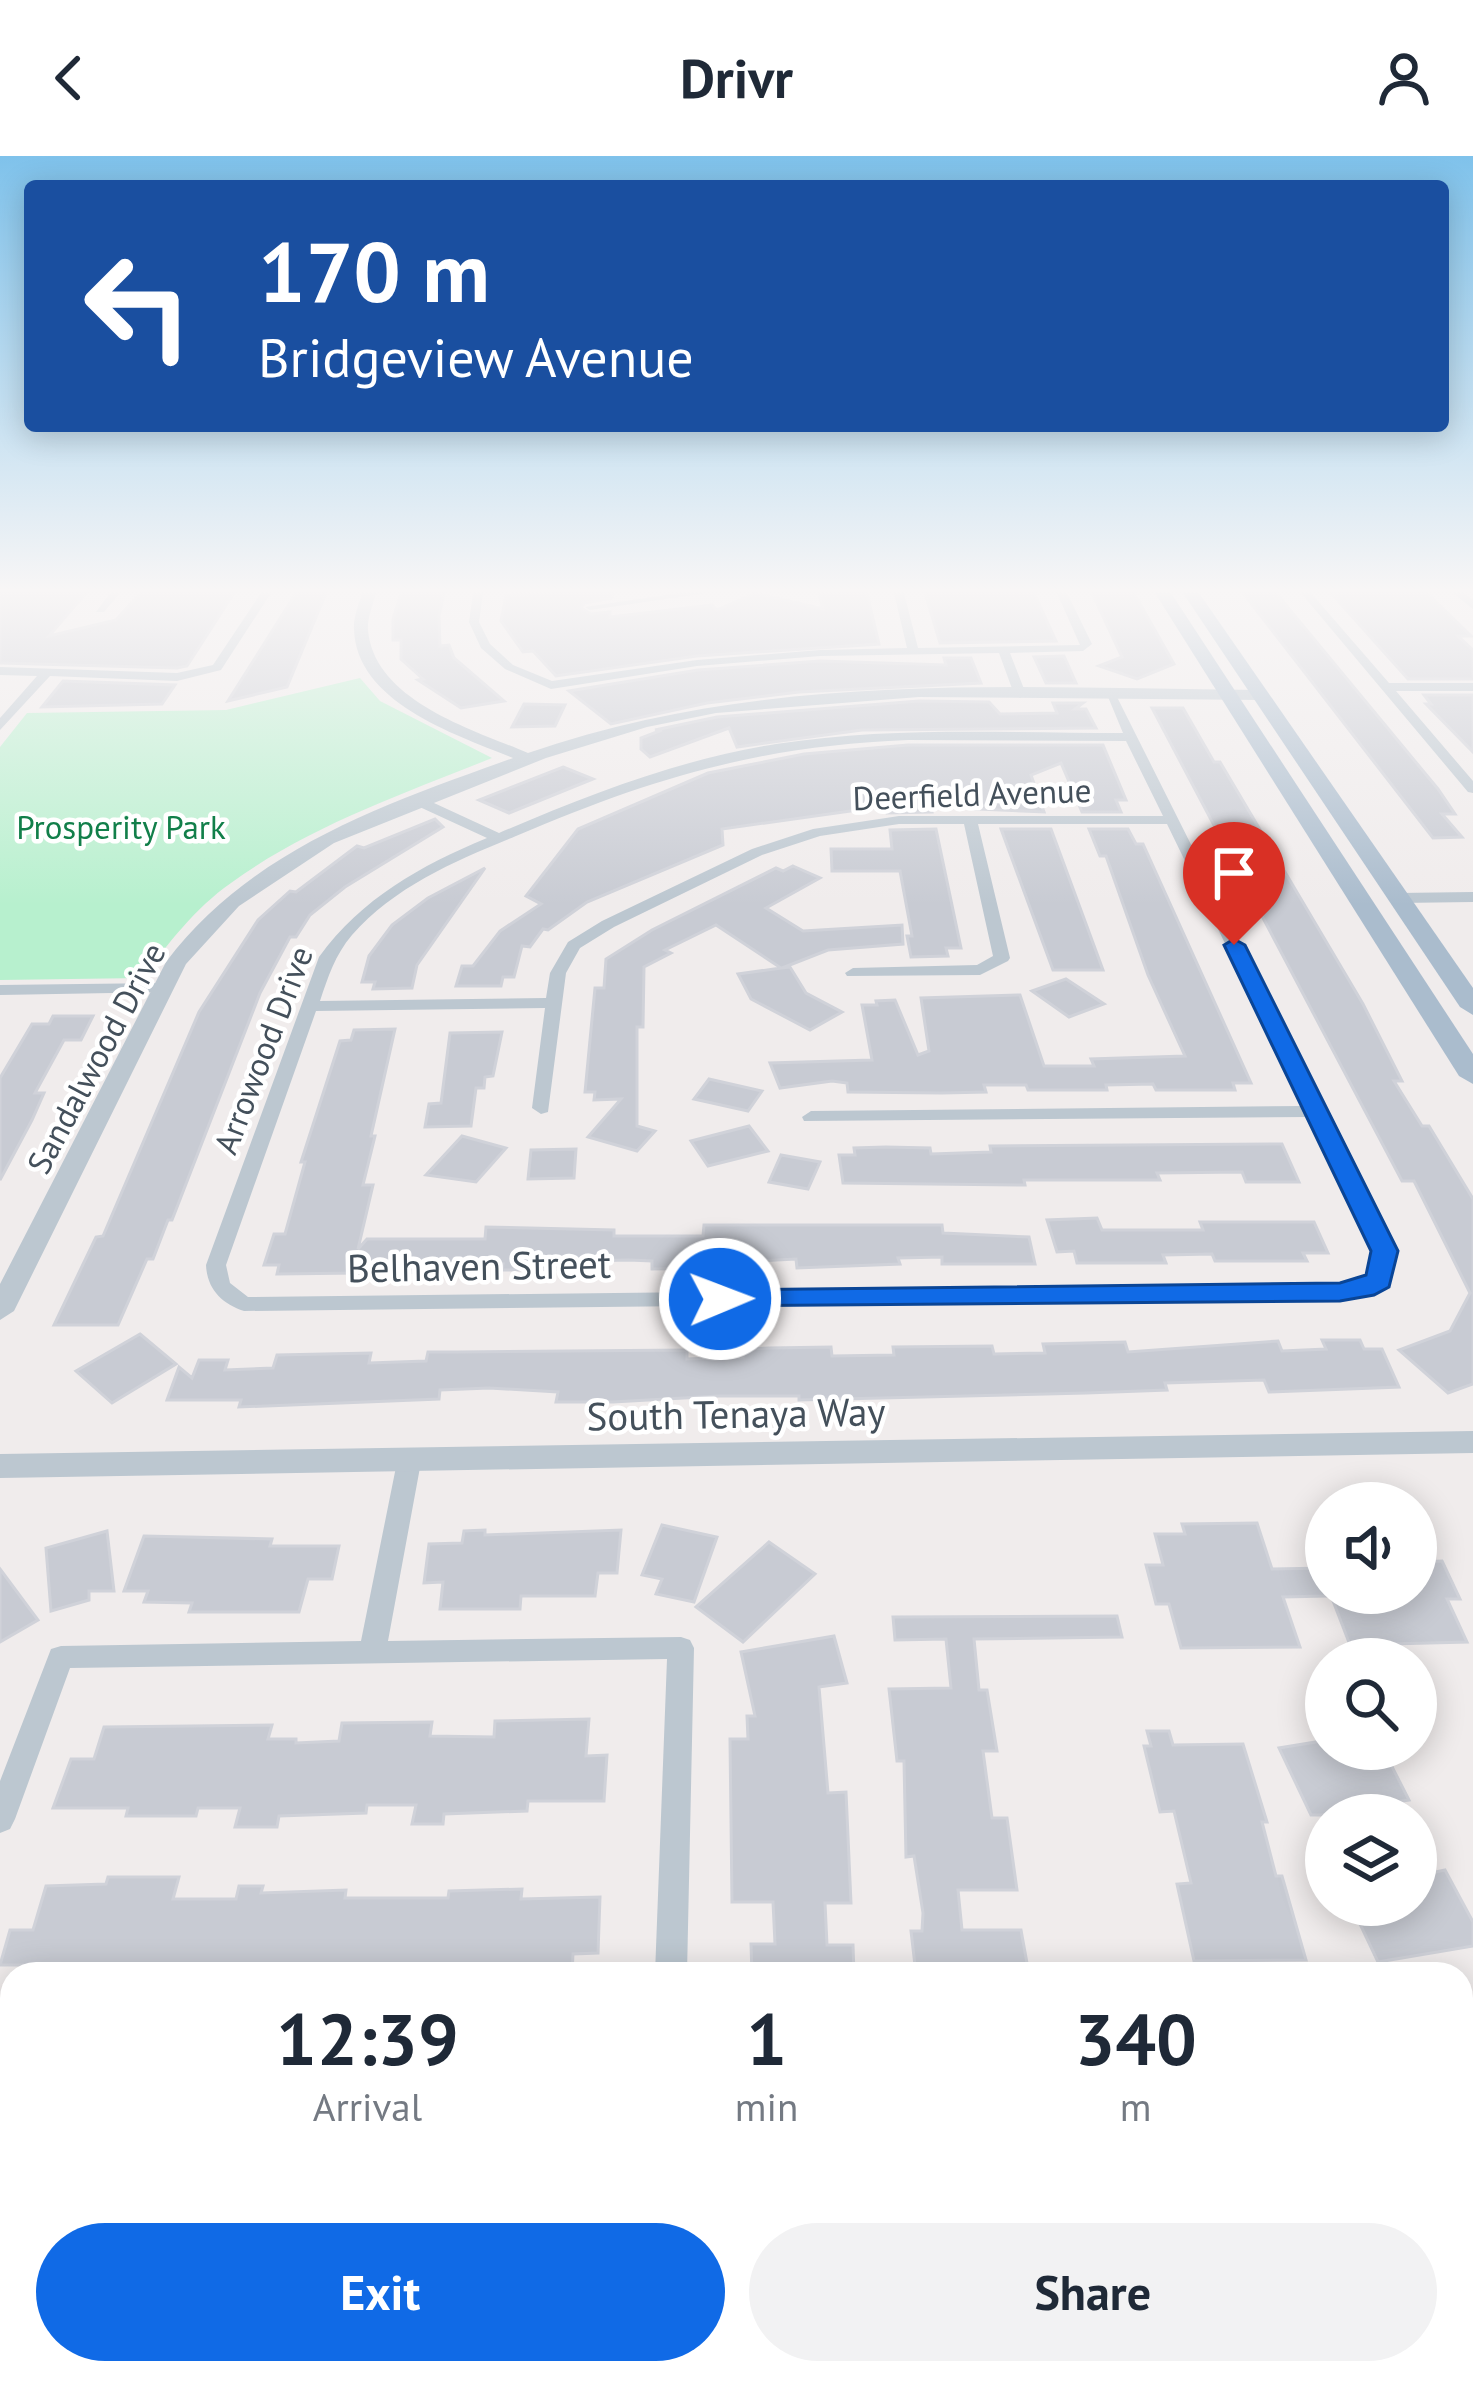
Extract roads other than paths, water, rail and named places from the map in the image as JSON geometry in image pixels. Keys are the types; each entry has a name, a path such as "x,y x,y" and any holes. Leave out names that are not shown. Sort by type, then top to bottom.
{"main road":[{"path":"1230,697 1473,1076"},
{"path":"1262,697 1473,1006"},
{"path":"1305,813 1334,832 1372,887 1399,898"}],"street":[{"path":"0,726 25,697"},
{"path":"403,697 527,758"},
{"name":"Sandalwood Drive","path":"0,1311 162,988 208,920 248,886 293,855 416,800 527,758 608,732 713,709 826,697"},
{"path":"811,1117 1316,1112 1111,697"},
{"path":"1395,697 1473,789"},
{"name":"Arrowood Drive","path":"227,1294 215,1280 216,1265 326,957 377,902 440,862 638,781 773,748 870,739 1131,737"},
{"path":"416,800 499,838"},
{"path":"853,973 980,970 1002,958 970,820"},
{"name":"Deerfield Avenue","path":"541,1108 558,973 574,945 757,852 818,832 869,823 1172,820"},
{"path":"1399,898 1473,897"},
{"path":"3,994 162,988"},
{"path":"309,1006 554,1003"},
{"name":"Belhaven Street","path":"227,1294 244,1304 268,1304 1364,1289 1379,1280 1385,1251 1316,1112"},
{"name":"South Tenaya Way","path":"0,1466 1473,1442"},
{"path":"372,1652 409,1462"},
{"path":"0,1819 61,1657 680,1648 671,1962"}],"park label":[{"name":"Prosperity Park","path":"121,827"}]}
